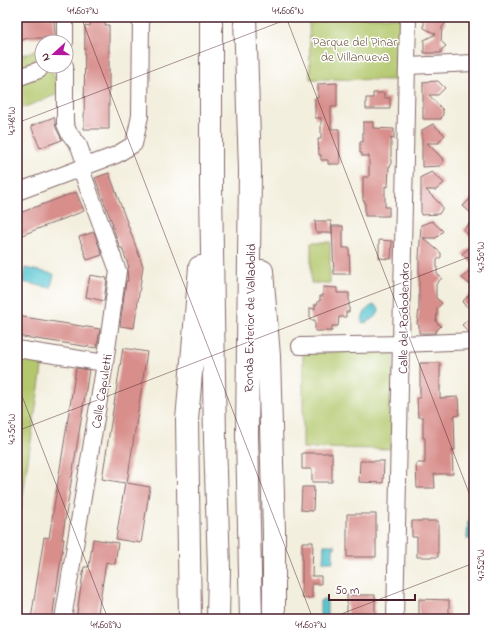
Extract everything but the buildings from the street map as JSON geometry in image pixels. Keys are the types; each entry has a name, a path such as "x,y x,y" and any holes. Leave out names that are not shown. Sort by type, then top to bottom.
{"highway":[{"path":"211,17 211,187 215,440 219,569 218,619"},
{"name":"Ronda Exterior de Valladolid","path":"245,17 250,170 247,435 251,619"},
{"path":"250,170 256,209 269,356 274,531 274,619"},
{"path":"190,619 187,420 204,216 211,187"}],"street":[{"path":"65,17 65,34"},
{"path":"17,192 116,155 134,144 140,116 141,17"},
{"name":"Calle del Rododendro","path":"395,619 408,17"},
{"path":"408,66 474,63"},
{"path":"17,78 34,72"},
{"name":"Calle Capuletti","path":"63,619 105,363 118,272 84,167 79,146 69,133 65,124 65,74"},
{"path":"300,346 474,341"},
{"path":"17,349 105,363"}],"green space":[{"name":"Parque del Pinar de Villanueva","path":"309,17 400,17 400,80 310,79"},
{"path":"34,51 34,74 53,74 61,93 17,110 17,57"},
{"path":"311,242 330,242 330,283 311,283"},
{"path":"394,350 391,449 303,448 303,353"},
{"path":"17,358 43,361 18,527 17,527"}],"water":[{"path":"25,268 54,274 51,288 22,282"},
{"path":"374,305 378,307 379,310 374,318 364,323 362,322 365,312"},
{"path":"472,519 474,521 474,539 467,539 468,521 471,521"},
{"path":"324,545 335,545 335,548 333,548 333,562 323,562"},
{"path":"324,599 327,601 327,617 320,617 320,601"}]}
